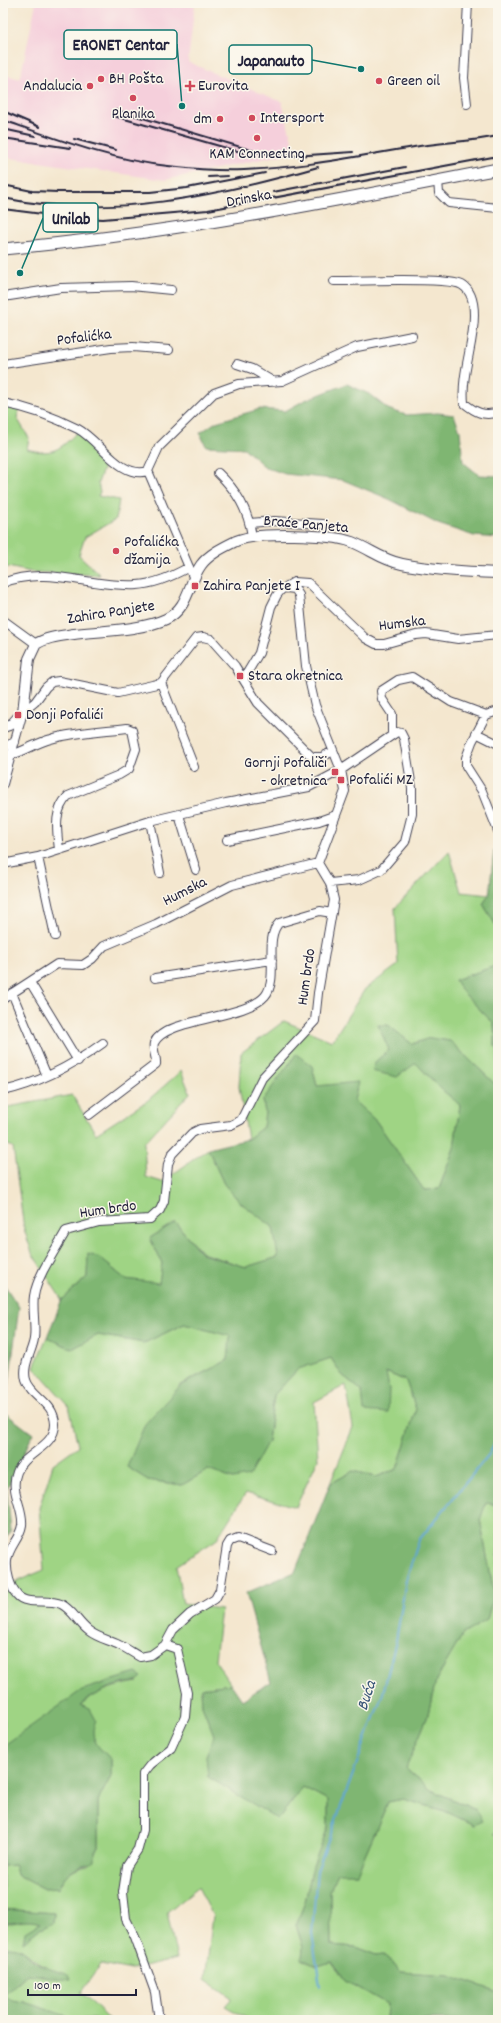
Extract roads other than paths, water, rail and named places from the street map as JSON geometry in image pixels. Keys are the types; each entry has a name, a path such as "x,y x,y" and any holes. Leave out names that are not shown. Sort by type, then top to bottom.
{"main road":[{"name":"Drinska","path":"3,249 67,243 244,216 498,169"}],"street":[{"path":"467,104 464,78 468,3"},
{"path":"438,181 440,193 449,203 498,208"},
{"path":"334,281 436,281 462,285 472,296 474,315 463,389 464,403 473,410 486,415 498,412"},
{"path":"3,297 61,288 131,286 171,290"},
{"path":"194,579 148,471 159,447 214,393 238,384 274,382 297,376 357,348 412,336"},
{"name":"Pofalićka","path":"3,364 111,348 133,347 169,350"},
{"path":"237,364 252,369 274,382"},
{"path":"3,403 43,413 80,430 117,463 136,473 148,471"},
{"name":"Braće Panjeta","path":"218,473 231,485 243,503 250,523 252,536 282,535 341,540 352,542 379,557 402,564 456,571 498,573"},
{"path":"250,523 274,521 323,524"},
{"name":"Zahira Panjete","path":"36,644 56,637 142,626 166,619 181,607 189,595 194,579 201,565 212,554 237,540 252,536"},
{"path":"3,583 20,577 42,575 122,585 137,585 155,582 175,575 189,567"},
{"name":"Humska","path":"286,588 294,582 308,583 365,638 376,644 390,643 416,635 458,639 498,635"},
{"path":"244,678 259,653 271,608 281,590 286,588 295,589 299,595 306,666 315,705 341,770 345,791 318,863"},
{"path":"3,620 36,644 29,659 23,712 3,784"},
{"path":"3,726 12,724 35,702 46,687 52,682 59,681 118,693 161,683 196,638 203,637 211,639 244,678 258,703 312,757 322,757 333,751"},
{"path":"392,735 392,714 382,699 381,691 398,680 412,677 451,702 486,714 498,711"},
{"path":"161,683 194,767"},
{"path":"486,714 476,733 466,758 466,766 482,791 498,831"},
{"path":"11,755 32,745 71,734 127,728 132,730 136,748 129,769 119,775 68,796 62,802 58,810 56,821 59,850"},
{"path":"3,864 38,857 150,821 226,803 309,787 341,770 397,732 401,733 404,739 412,788 412,814 405,842 381,870 358,880 330,883"},
{"path":"476,733 498,744"},
{"path":"3,747 15,742"},
{"name":"Humska","path":"179,815 196,870"},
{"path":"227,840 319,821 336,815"},
{"name":"Humska","path":"150,821 160,873"},
{"path":"38,857 55,936"},
{"name":"Humska","path":"3,999 57,964 83,965 92,959 104,946 156,924 232,885 318,863"},
{"name":"Hum brdo","path":"165,1645 151,1655 140,1657 93,1634 73,1613 60,1604 44,1600 29,1601 18,1596 12,1587 7,1560 10,1551 19,1536 22,1524 14,1490 17,1473 23,1461 49,1441 54,1434 55,1424 53,1413 44,1400 30,1387 26,1377 26,1366 34,1339 34,1295 40,1278 66,1231 99,1222 150,1219 160,1210 164,1201 168,1164 172,1154 192,1133 200,1129 231,1125 241,1120 262,1078 315,1021 318,993 334,900 330,883 318,863"},
{"path":"89,1115 156,1064 154,1043 158,1038 172,1029 248,1007 264,998 270,984 275,927 279,923 320,911 332,913"},
{"path":"155,978 272,960"},
{"path":"30,982 78,1062"},
{"path":"12,993 47,1076"},
{"path":"3,1091 47,1076 78,1062 103,1043"},
{"path":"158,2020 155,1992 135,1937 126,1919 123,1892 127,1866 138,1849 143,1830 143,1774 150,1765 171,1748 185,1717 187,1693 177,1649 165,1645 173,1630 190,1614 215,1599 220,1590 226,1546 230,1541 238,1538 272,1551"}],"waterway":[{"name":"Buća","path":"320,1986 312,1933 317,1871 383,1693 396,1641 406,1580 419,1540 490,1453 498,1434"}],"railway":[{"path":"116,110 261,153 294,156 353,152"},
{"path":"3,111 40,127"},
{"path":"114,116 244,153"},
{"path":"3,120 84,148 126,159 168,166 216,170 287,167 424,145 477,140 498,136"},
{"path":"3,129 35,136"},
{"path":"3,138 70,148"},
{"path":"74,139 116,150"},
{"path":"3,209 66,217 103,219 208,210 498,156"},
{"path":"3,198 43,204 82,207 122,206 162,202 202,195 280,178 318,167"},
{"path":"273,192 405,167"},
{"path":"3,185 32,191 150,192 187,188 265,173"},
{"path":"208,177 228,176"}],"place":[{"name":"Japanauto","path":"361,69"},
{"name":"BH Pošta","path":"101,79"},
{"name":"Green oil","path":"379,81"},
{"name":"Andalucia","path":"90,86"},
{"name":"Eurovita","path":"190,86"},
{"name":"Planika","path":"133,98"},
{"name":"ERONET Centar","path":"182,106"},
{"name":"Intersport","path":"252,118"},
{"name":"dm","path":"220,119"},
{"name":"KAM Connecting","path":"257,138"},
{"name":"Unilab","path":"20,273"},
{"name":"Pofalićka džamija","path":"116,551"},
{"name":"Zahira Panjete I","path":"195,586"},
{"name":"Stara okretnica","path":"240,676"},
{"name":"Donji Pofalići","path":"18,715"},
{"name":"Gornji Pofaliči - okretnica","path":"335,772"},
{"name":"Pofalići MZ","path":"341,780"}]}
